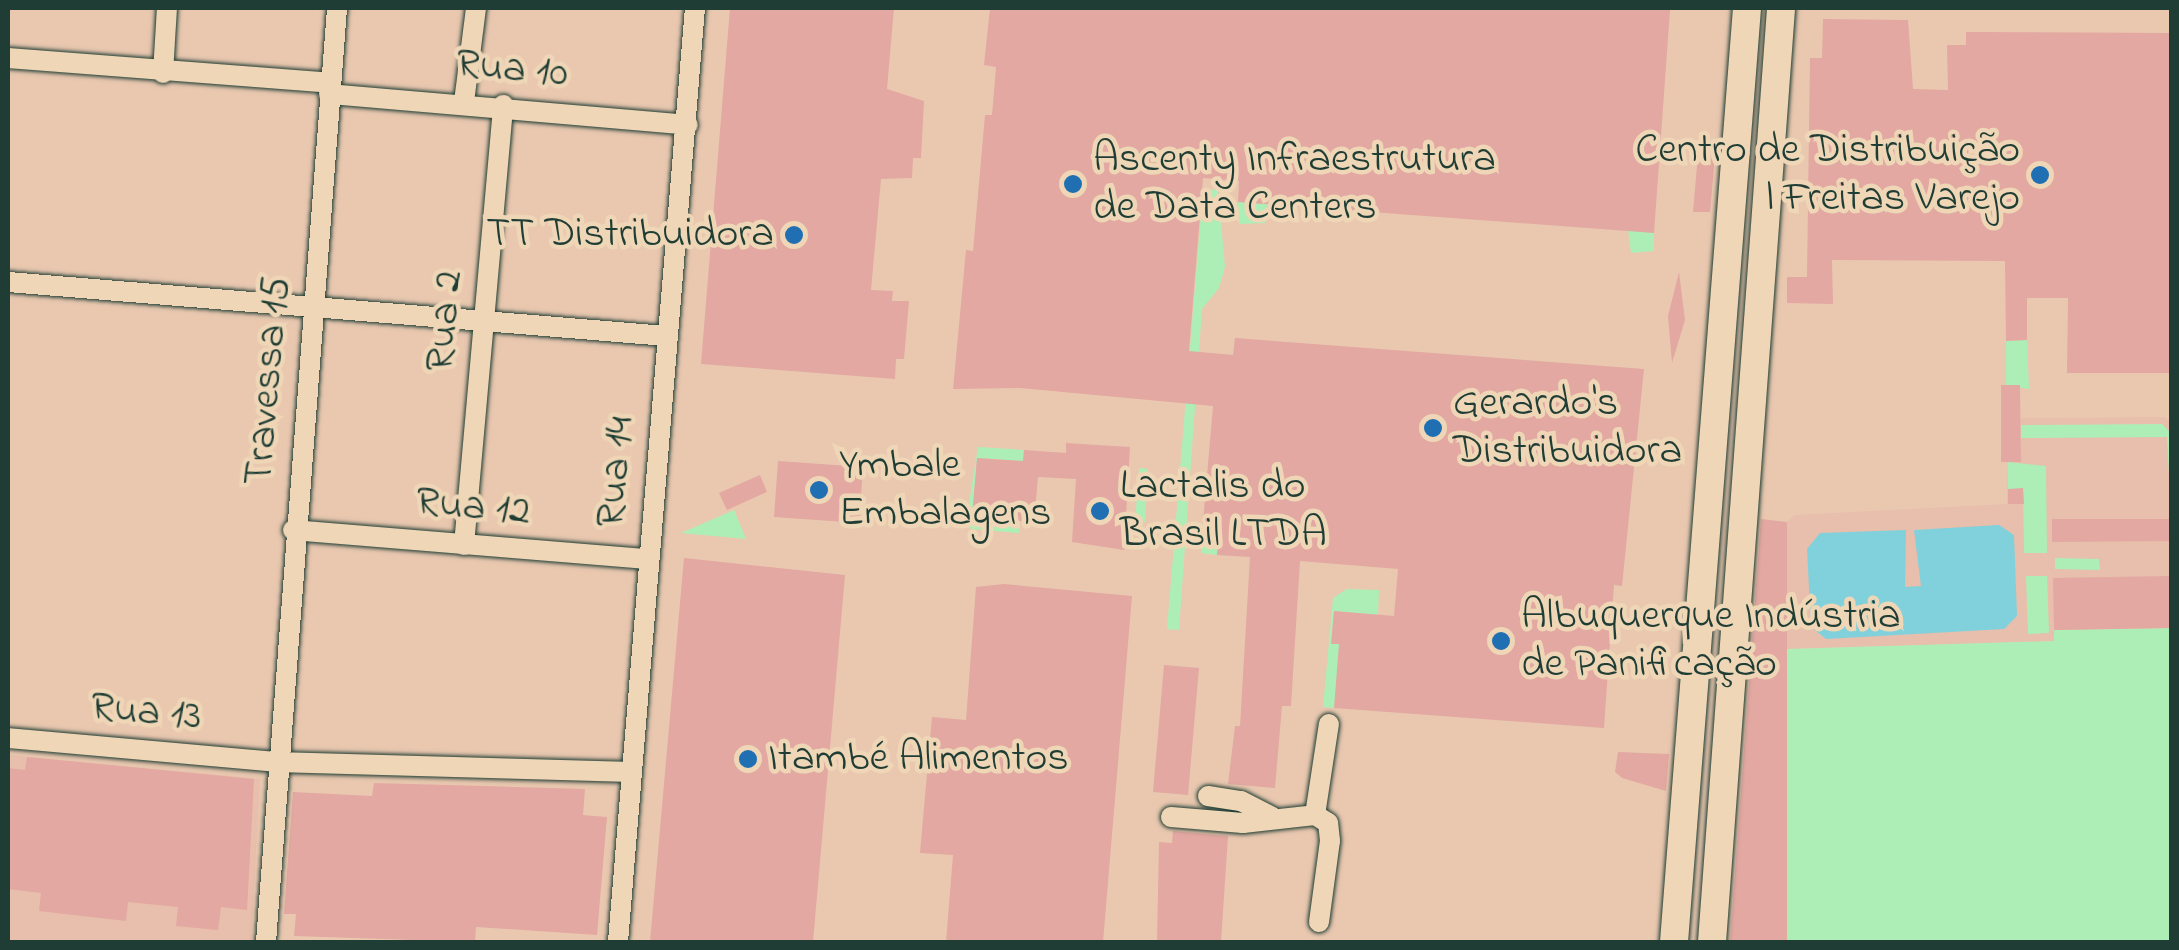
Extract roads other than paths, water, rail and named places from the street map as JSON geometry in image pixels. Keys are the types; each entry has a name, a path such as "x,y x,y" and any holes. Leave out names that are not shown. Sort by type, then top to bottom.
{"main road":[{"path":"1674,942 1747,8"},
{"path":"1712,942 1780,8"},
{"path":"1690,749 1725,754"}],"street":[{"path":"163,73 167,8"},
{"name":"Travessa 15","path":"266,942 294,530 337,8"},
{"path":"464,102 476,8"},
{"name":"Rua 14","path":"618,942 695,8"},
{"name":"Rua 10","path":"8,58 688,125"},
{"name":"Rua 2","path":"464,545 503,105"},
{"path":"8,282 666,336"},
{"name":"Rua 12","path":"294,530 648,559"},
{"path":"1315,815 1329,724"},
{"name":"Rua 13","path":"8,738 278,762"},
{"path":"278,762 631,772"},
{"path":"1208,796 1241,801 1272,817"},
{"path":"1171,817 1242,823 1315,815 1328,823 1330,841 1320,922"}],"water":[{"path":"1999,525 2014,535 2017,616 2004,629 1826,639 1811,627 1807,549 1820,533 1906,530 1905,587 1921,586 1914,530"}],"place":[{"name":"Centro de Distribuição | Freitas Varejo","path":"2040,175"},
{"name":"Ascenty Infraestrutura de Data Centers","path":"1073,184"},
{"name":"TT Distribuidora","path":"794,235"},
{"name":"Gerardo's Distribuidora","path":"1433,428"},
{"name":"Ymbale Embalagens","path":"819,490"},
{"name":"Lactalis do Brasil LTDA","path":"1100,511"},
{"name":"Albuquerque Indústria de Panificação","path":"1501,641"},
{"name":"Itambé Alimentos","path":"748,759"}]}
